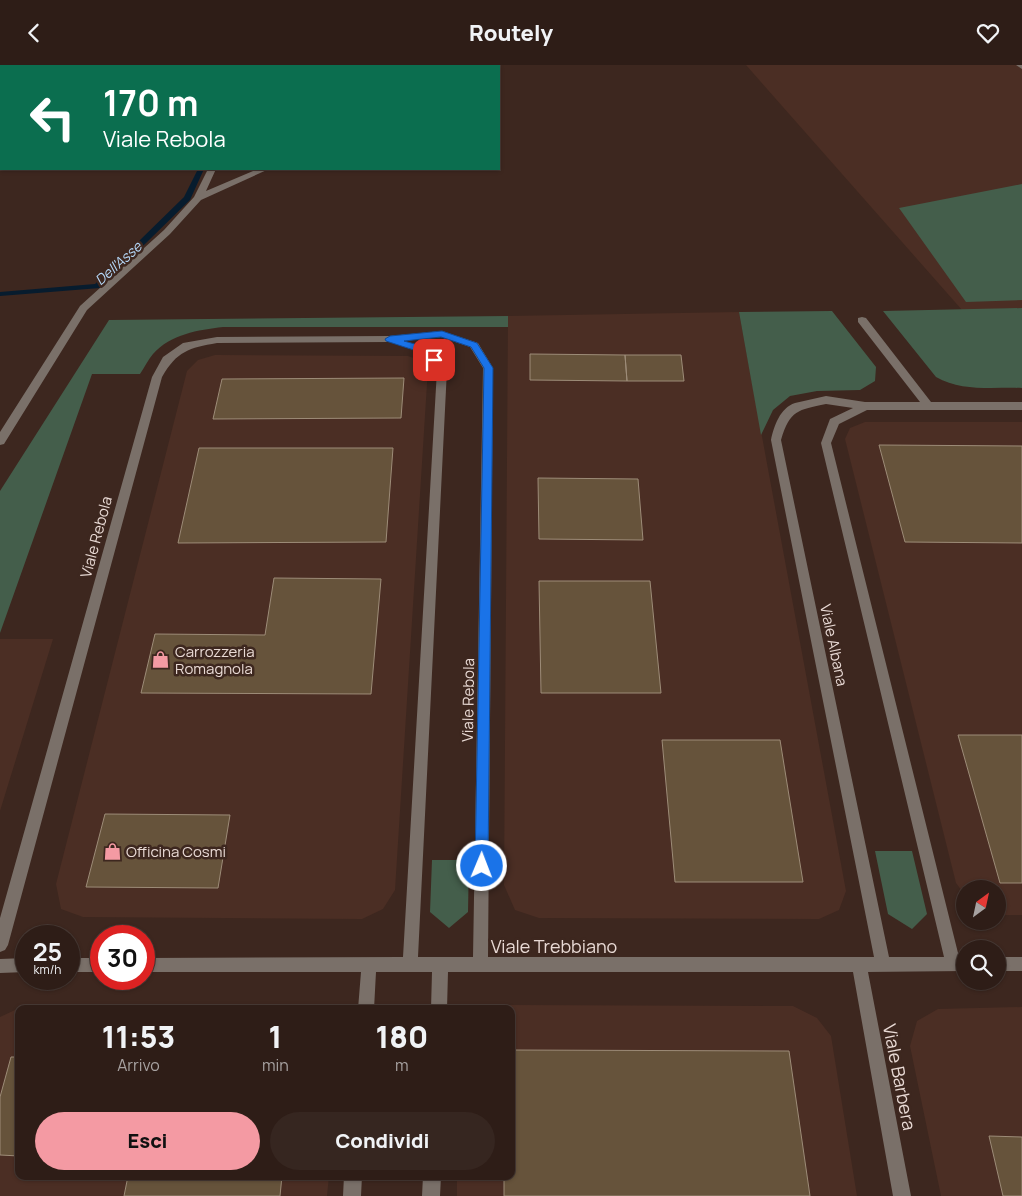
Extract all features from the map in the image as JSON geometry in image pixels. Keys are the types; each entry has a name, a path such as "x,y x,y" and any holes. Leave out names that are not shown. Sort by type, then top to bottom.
{"street":[{"path":"0,441 83,308 167,231 198,198 212,170"},
{"path":"198,198 263,170"},
{"path":"862,320 928,406"},
{"name":"Viale Rebola","path":"0,945 154,387 167,359 187,345 217,340 390,339 442,334 474,345 488,368 480,965"},
{"name":"Viale Rebola","path":"390,339 426,351 442,369 410,965"},
{"name":"Viale Albana","path":"883,965 776,439 781,422 795,407 826,400 865,406 1022,406"},
{"name":"Viale Albana","path":"865,406 834,422 826,443 956,953"},
{"path":"0,965 15,965"},
{"name":"Viale Trebbiano","path":"155,965 956,965"},
{"path":"366,1005 369,965"},
{"path":"439,1005 440,965"},
{"name":"Viale Barbera","path":"858,965 902,1196"},
{"path":"1006,965 1022,965"},
{"path":"352,1196 353,1180"},
{"path":"431,1196 432,1180"}],"shaded area":[{"path":"746,65 1022,65 1022,308 962,310"},
{"path":"739,312 846,891 839,910 819,919 539,918 515,910 504,885 508,316"},
{"path":"215,355 408,356 422,361 428,368 395,890 383,909 362,919 83,917 61,909 56,884 187,371 198,360"},
{"path":"865,422 1022,422 1022,915 1006,915 1006,880 956,880 956,883 845,439 850,428"},
{"path":"0,639 53,639 0,811"},
{"path":"515,1005 793,1006 817,1018 831,1036 857,1196 457,1196 457,1180 515,1180"},
{"path":"1022,1007 1022,1196 941,1196 910,1046 917,1021 938,1009"},
{"path":"15,1010 15,1180 329,1180 327,1196 0,1196 0,1017"}],"green space":[{"path":"1022,184 1022,300 966,302 899,208"},
{"path":"1022,308 1022,388 967,387 946,382 936,377 883,311"},
{"path":"832,311 876,367 875,381 860,390 817,391 790,396 773,410 761,435 739,312"},
{"path":"508,316 508,327 214,328 176,337 153,354 140,374 92,374 0,633 0,491 109,320"},
{"path":"875,851 912,851 927,914 912,929 888,914"},
{"path":"432,860 469,860 468,912 449,928 430,912"}],"building":[{"path":"530,354 625,355 627,381 530,380"},
{"path":"625,355 681,355 684,381 627,381"},
{"path":"404,378 401,418 213,419 222,379"},
{"path":"879,445 1022,446 1022,543 905,542"},
{"path":"199,448 393,448 386,542 178,543"},
{"path":"538,478 638,479 643,540 539,539"},
{"path":"274,578 381,579 371,694 141,693 155,634 265,635"},
{"path":"539,581 650,581 661,693 541,693"},
{"path":"958,735 1022,735 1022,883 1006,883 1006,880 999,880"},
{"path":"662,740 780,740 803,882 675,882"},
{"path":"105,814 230,815 218,888 86,887"},
{"path":"515,1050 789,1051 810,1196 504,1196 504,1180 515,1180"},
{"path":"11,1057 15,1057 15,1156 0,1155 0,1097"},
{"path":"989,1136 1022,1137 1022,1196 1003,1196"},
{"path":"127,1180 282,1180 280,1196 124,1196"}],"waterway":[{"name":"Dell'Asse","path":"0,294 97,286 187,198 201,170"}],"place":[{"name":"Carrozzeria Romagnola","path":"161,660"},
{"name":"Officina Cosmi","path":"112,851"}],"route":[{"path":"434,360 426,351 390,339 442,334 474,345 488,368 482,866"}]}
